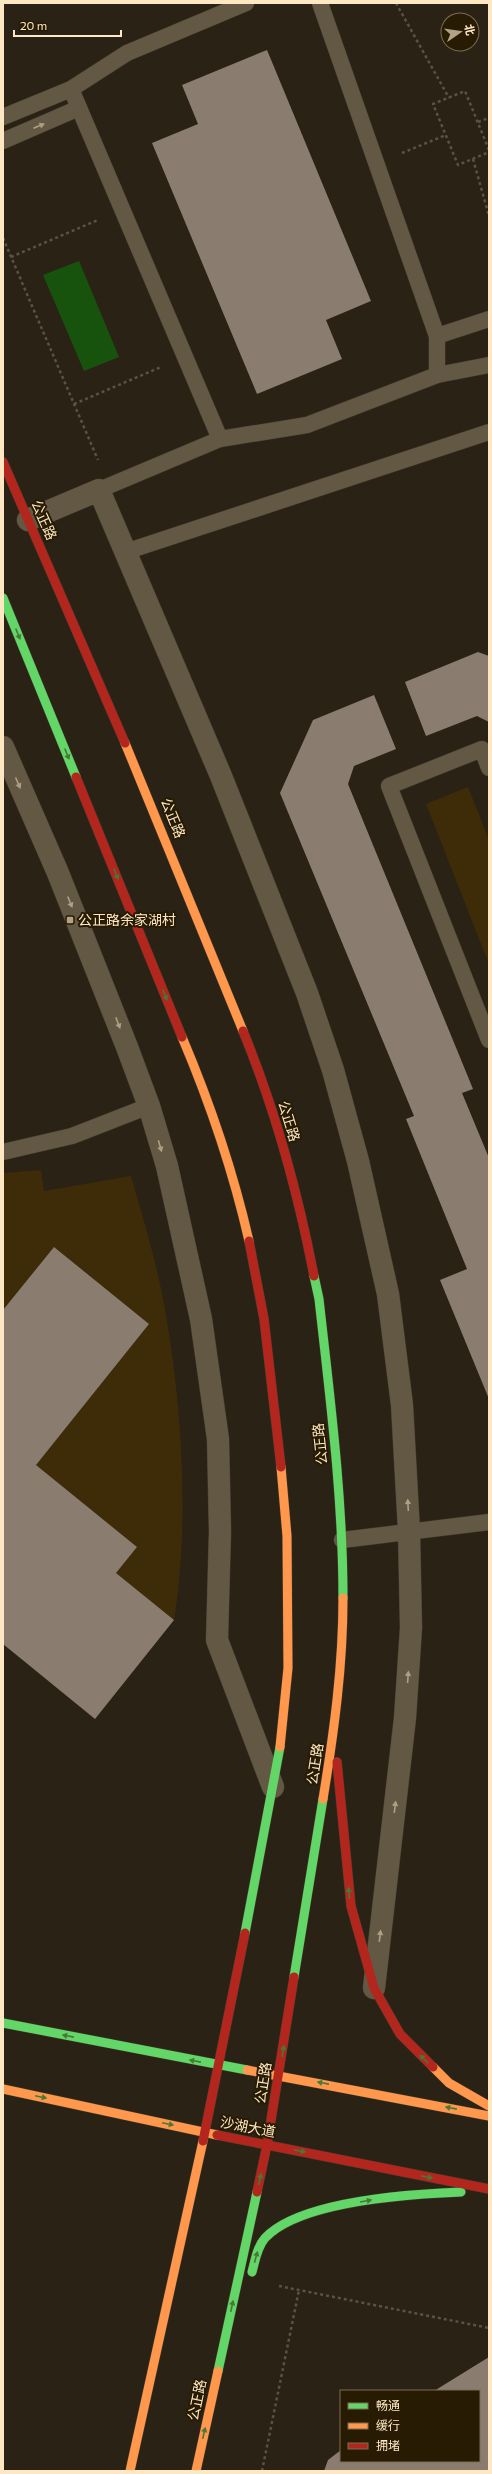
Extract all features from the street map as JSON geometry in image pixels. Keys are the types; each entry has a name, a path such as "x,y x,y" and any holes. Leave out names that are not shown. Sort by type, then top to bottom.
{"main road":[{"name":"公正路","path":"3,462 152,804 262,1078 305,1232 318,1299 336,1457 342,1540 343,1645 334,1731 267,2145 196,2471"},
{"path":"3,598 203,1087 228,1162 249,1240 264,1319 279,1440 287,1536 288,1668 281,1742 220,2065 130,2471"},
{"path":"334,1731 351,1906 374,1988 400,2034 448,2083 489,2106"},
{"path":"3,2023 489,2116"},
{"name":"沙湖大道","path":"3,2089 489,2190"},
{"path":"250,2281 257,2251 265,2237 284,2224 304,2216 339,2206 382,2198 439,2192 489,2190"},
{"path":"212,2399 224,2385 235,2340"}],"street":[{"path":"28,520 104,488 125,552 222,776 307,993 333,1070 358,1162 388,1294 402,1405 409,1531 411,1628 405,1718 374,1988"},
{"path":"3,747 58,873 149,1106 184,1240 211,1382 220,1480 217,1640 273,1788"}],"lane":[{"path":"3,117 71,89 127,53 246,3"},
{"path":"320,3 437,336 437,375"},
{"path":"71,89 220,438"},
{"path":"3,141 79,108"},
{"path":"437,336 489,319"},
{"path":"104,488 220,438 307,425 437,375 489,365"},
{"path":"125,552 489,432"},
{"path":"489,768 482,749 389,786 489,1040"},
{"path":"3,1152 72,1136 149,1106"},
{"path":"342,1540 489,1522"}],"path":[{"path":"396,3 449,98"},
{"path":"465,90 478,122 489,151 458,165 433,104 465,90"},
{"path":"478,122 489,118"},
{"path":"377,164 446,135"},
{"path":"473,158 489,216"},
{"path":"11,257 123,210"},
{"path":"3,238 74,404 104,488"},
{"path":"74,404 185,356"},
{"path":"279,2286 489,2328"},
{"path":"262,2471 299,2290"}],"shaded area":[{"path":"79,261 119,357 84,371 43,275"},
{"path":"468,787 489,840 489,964 426,804"},
{"path":"41,1170 44,1191 131,1176 160,1284 167,1323 178,1408 183,1496 179,1581 174,1620 116,1573 137,1547 36,1465 149,1324 54,1247 3,1310 3,1173"}],"building":[{"path":"267,50 371,301 326,320 342,359 257,394 152,143 198,124 182,85"},
{"path":"478,652 489,656 489,722 477,716 426,736 405,682"},
{"path":"374,695 396,749 354,766 348,784 473,1089 462,1093 489,1158 489,1399 440,1280 467,1269 406,1119 414,1116 280,793 313,720"},
{"path":"54,1247 149,1324 36,1465 137,1547 116,1573 174,1620 95,1719 3,1644 3,1310"},
{"path":"489,2357 489,2471 324,2471 328,2460 340,2451 340,2462 480,2462 480,2390 436,2390"}],"traffic: fast":[{"path":"3,598 76,777"},
{"path":"314,1276 319,1299 335,1448 341,1523 343,1598"},
{"path":"245,1933 280,1747"},
{"path":"294,1977 323,1799"},
{"path":"3,2023 247,2070"},
{"path":"218,2371 257,2192"},
{"path":"252,2272 258,2250 265,2238 281,2225 303,2215 357,2202 414,2195 461,2192"}],"traffic: slow":[{"path":"125,743 243,1031"},
{"path":"182,1037 220,1138 236,1189 249,1241"},
{"path":"280,1747 288,1668 287,1536 281,1467"},
{"path":"323,1799 340,1674 343,1598"},
{"path":"433,2067 449,2083 489,2106"},
{"path":"247,2070 489,2116"},
{"path":"3,2089 217,2135"},
{"path":"130,2471 203,2141"},
{"path":"196,2471 218,2371"}],"traffic: jam":[{"path":"3,462 125,743"},
{"path":"76,777 182,1037"},
{"path":"243,1031 255,1061 275,1121 293,1183 314,1276"},
{"path":"249,1241 264,1319 281,1467"},
{"path":"337,1762 351,1906 374,1988 400,2034 433,2067"},
{"path":"203,2141 245,1933"},
{"path":"257,2192 267,2145 294,1977"},
{"path":"217,2135 489,2189"}],"place":[{"name":"公正路余家湖村","path":"70,920"}]}
